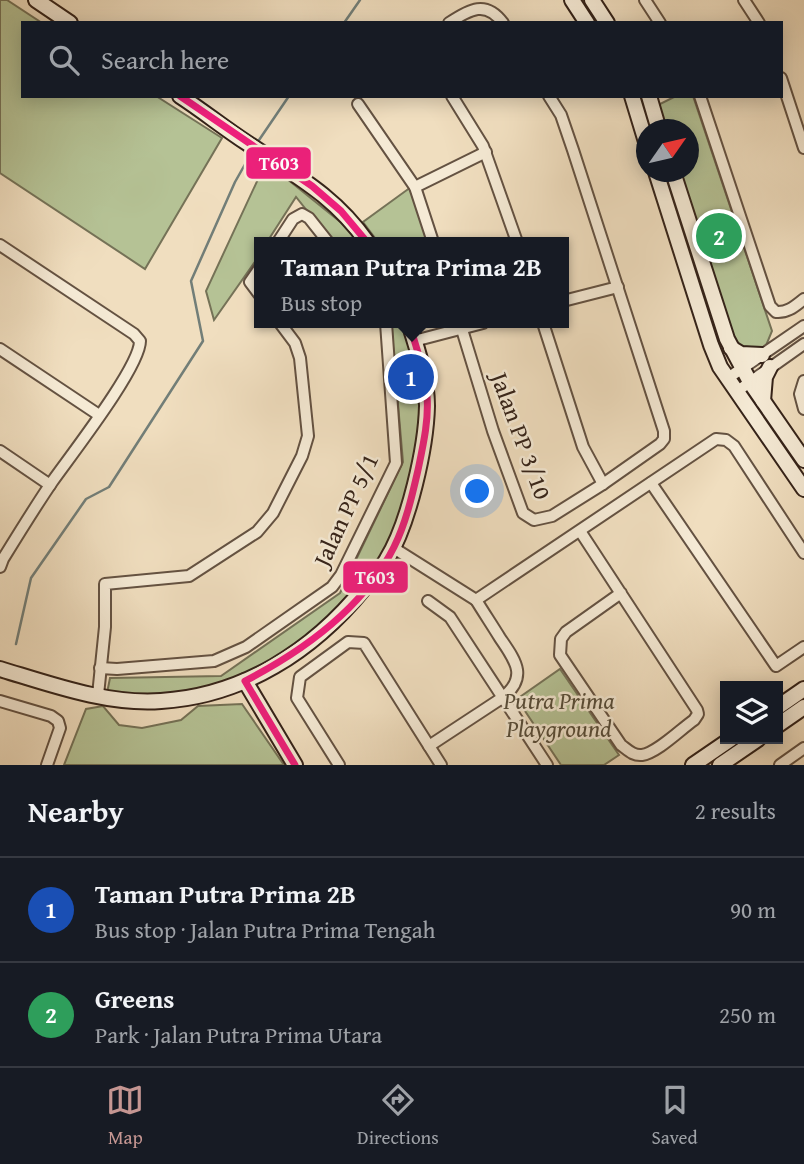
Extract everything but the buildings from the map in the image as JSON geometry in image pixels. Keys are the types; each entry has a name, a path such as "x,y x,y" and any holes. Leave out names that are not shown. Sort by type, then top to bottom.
{"street":[{"path":"36,0 67,21"},
{"path":"572,0 585,21"},
{"path":"592,0 606,21"},
{"path":"744,0 759,21"},
{"path":"647,1 659,21"},
{"path":"452,21 475,6 497,13 502,21"},
{"path":"783,84 804,148"},
{"path":"183,98 314,186 349,218 363,237"},
{"path":"453,98 485,152 514,237"},
{"path":"550,98 565,127 618,287 569,299"},
{"path":"633,98 639,119"},
{"path":"650,98 656,119"},
{"path":"701,98 770,306 776,312 790,310 804,299"},
{"path":"358,104 415,187 431,237"},
{"path":"415,187 485,152"},
{"path":"659,182 711,345 736,391 804,489"},
{"path":"676,182 731,348 750,382 804,460"},
{"path":"281,237 293,219 302,214 309,218 324,237"},
{"path":"0,245 134,334 140,341 140,351 1,561"},
{"name":"Jalan PP 3/10","path":"462,328 493,431 523,513 534,520 552,516 603,484 664,439 664,430 618,287"},
{"path":"736,391 750,382 766,361 804,326"},
{"path":"98,695 105,627 105,584 189,576 257,532 273,513 302,456 308,436 300,358 295,343 284,328"},
{"name":"Jalan PP 5/1","path":"100,668 214,661 246,648 332,587 341,575 396,463 386,328"},
{"path":"0,669 98,695 160,701 203,695 245,681 276,666 316,638 354,601 387,560 403,524 419,464 427,404 410,328"},
{"path":"414,341 455,328"},
{"path":"545,328 583,447 603,484"},
{"path":"728,378 742,369 804,344"},
{"path":"731,348 741,354 766,361"},
{"path":"0,349 99,415"},
{"path":"763,401 766,361"},
{"path":"804,381 800,394 804,409"},
{"path":"476,600 716,439 726,440 734,446 804,553"},
{"path":"0,452 50,485"},
{"path":"651,483 776,666 804,648"},
{"path":"580,531 621,593 697,710 698,715 694,720 652,751 640,755 621,746 560,655 561,639 566,632 621,593"},
{"path":"392,547 476,600 517,663 517,679 512,690 429,747"},
{"path":"428,601 450,617 547,765"},
{"path":"339,765 298,698 300,677 348,642 364,643 442,765"},
{"path":"245,681 295,765"},
{"path":"783,704 804,689"},
{"path":"0,701 51,716 58,721 60,728 47,765"},
{"path":"783,722 804,707"},
{"path":"692,765 724,744"},
{"path":"720,765 751,744"},
{"path":"780,765 804,748"}],"green space":[{"path":"0,0 7,0 39,21 21,21 21,98 159,98 222,138 145,269 0,173"},
{"path":"672,98 694,98 772,331 765,348 736,346 681,182 699,182 699,119 662,119 658,105"},
{"path":"266,162 359,237 328,237 296,197 270,237 254,237 254,263 214,320 206,291"},
{"path":"411,187 427,237 374,237 363,222"},
{"path":"391,328 406,328 415,358 423,409 407,496 383,557 351,597 312,636 272,663 203,691 156,698 107,693 110,678 221,676 340,593 403,462"},
{"name":"Putra Prima Playground","path":"560,669 619,755 604,765 561,765 517,699"},
{"path":"242,704 284,765 64,765 86,709 103,706 119,725 142,728 181,720 198,706"}],"waterway":[{"path":"345,21 360,0"},
{"path":"257,143 288,98"},
{"path":"16,644 31,578 86,499 109,487 203,341 191,281 235,182 252,152"}],"transit line":[{"name":"T603","path":"183,98 312,186 341,211 363,237"},
{"name":"T603","path":"295,765 245,681 289,656 349,608 381,569 394,547 416,480 427,414 424,377 411,328"}],"place":[{"name":"Greens","path":"719,236"},
{"name":"Taman Putra Prima 2B","path":"411,377"}]}
